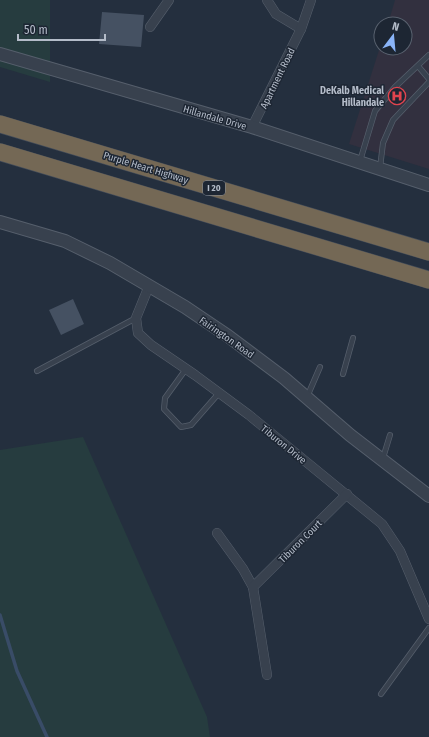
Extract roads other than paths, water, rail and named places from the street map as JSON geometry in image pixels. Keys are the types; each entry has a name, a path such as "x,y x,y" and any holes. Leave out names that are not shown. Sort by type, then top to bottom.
{"highway":[{"name":"Purple Heart Highway","path":"0,124 429,252"},
{"path":"0,152 429,280"}],"street":[{"path":"150,27 169,0"},
{"path":"267,0 276,14 301,29"},
{"name":"Apartment Road","path":"252,127 301,29 311,0"},
{"name":"Hillandale Drive","path":"0,54 252,127 429,185"},
{"name":"Fairington Road","path":"0,222 65,241 149,286 228,336 307,397 382,460 429,496"},
{"path":"136,318 149,286"},
{"name":"Tiburon Drive","path":"136,318 138,333 151,345 219,393 347,494 382,524 400,551 429,619"},
{"name":"Tiburon Court","path":"253,587 347,494"},
{"path":"217,533 243,569 253,587 267,675"}],"lane":[{"path":"360,162 375,111 395,87 429,55"},
{"path":"418,66 429,78"},
{"path":"380,168 383,143 393,120 429,82"},
{"path":"37,371 136,318"},
{"path":"343,374 353,338"},
{"path":"307,397 320,367"},
{"path":"186,369 165,398 164,409 181,427 191,426 219,393"},
{"path":"382,460 390,435"},
{"path":"380,694 429,628"}],"waterway":[{"path":"0,615 17,671 47,737"}],"place":[{"name":"DeKalb Medical Hillandale","path":"397,96"}]}
